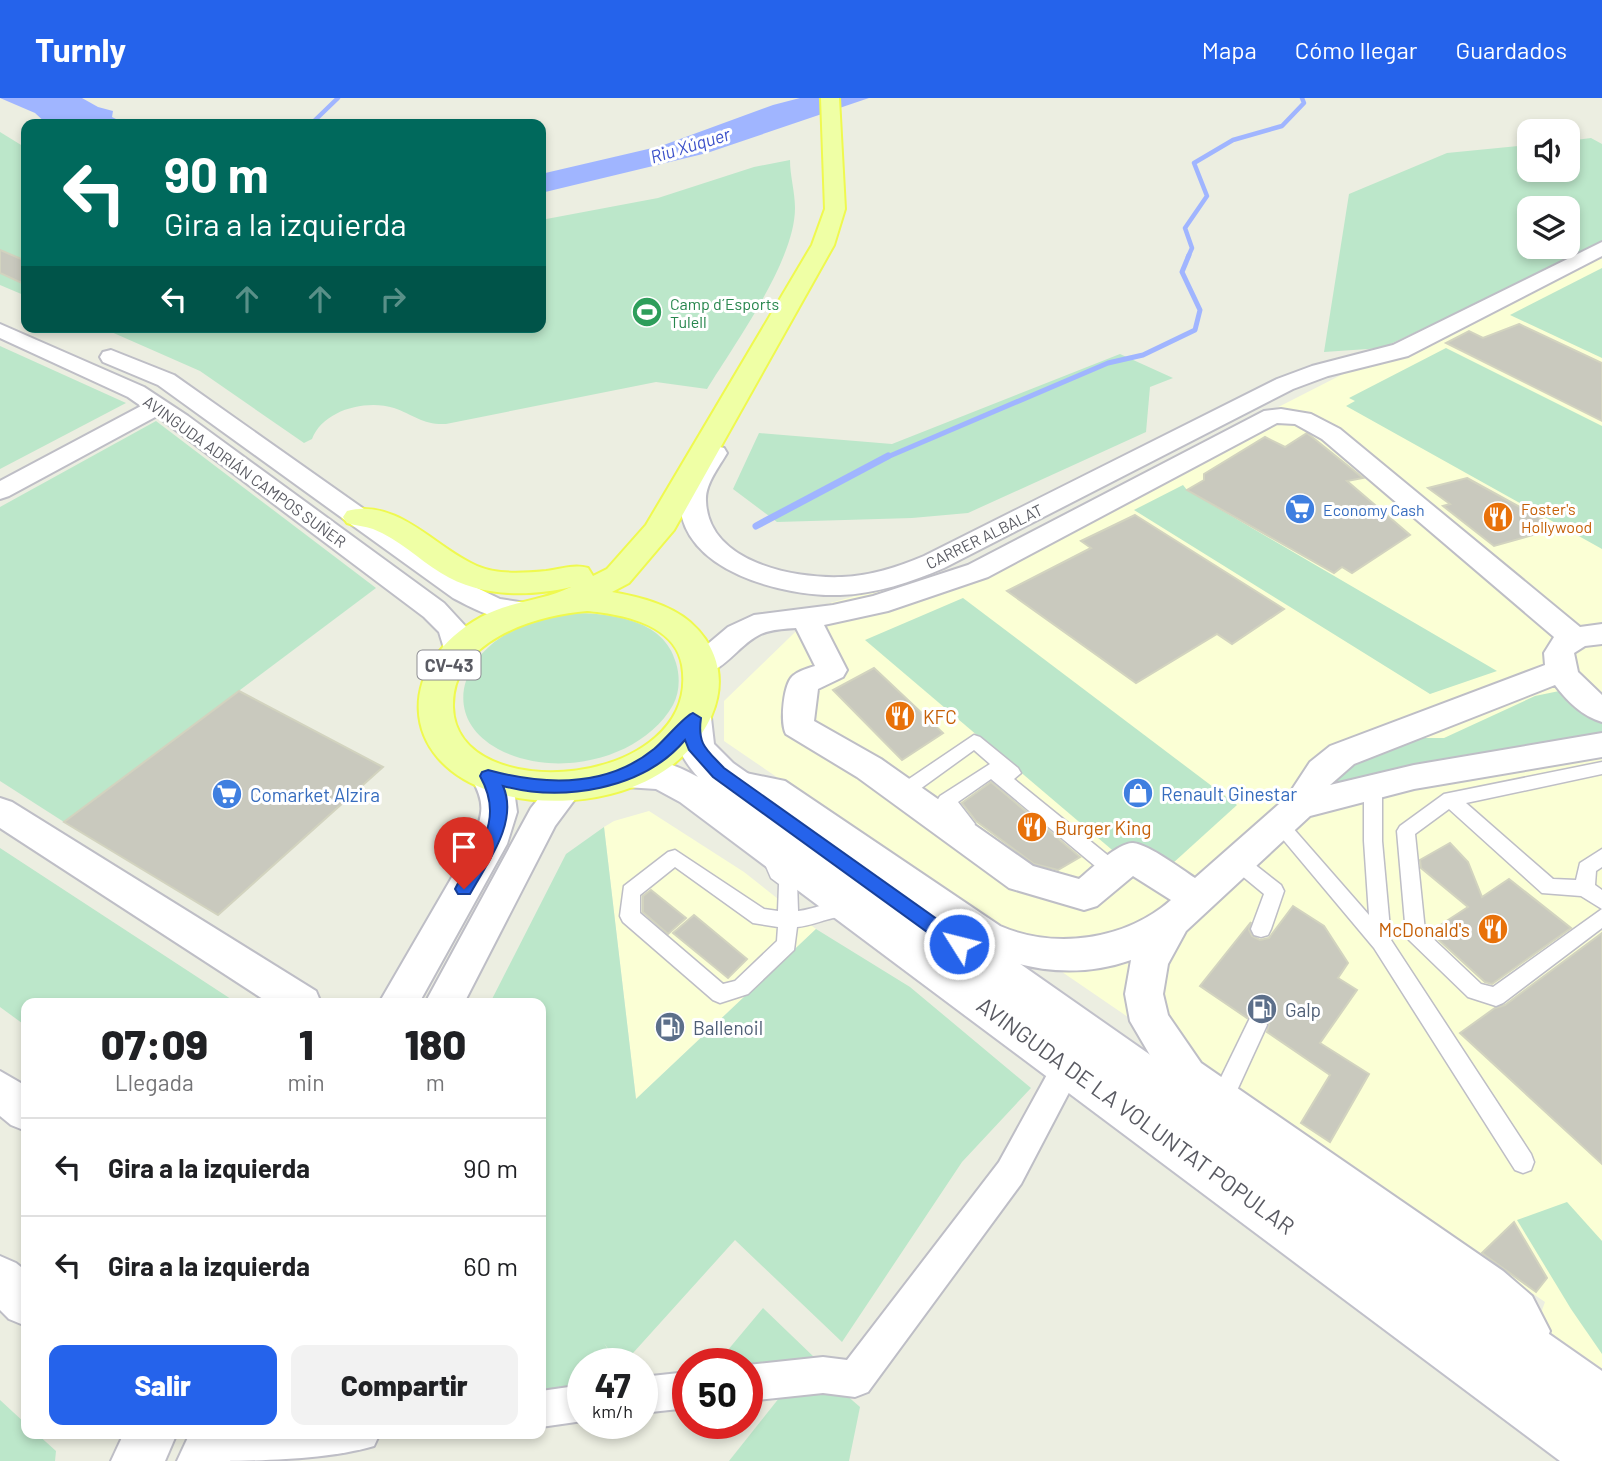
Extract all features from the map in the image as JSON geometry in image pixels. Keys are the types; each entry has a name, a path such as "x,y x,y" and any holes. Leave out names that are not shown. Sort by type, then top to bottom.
{"main road":[{"name":"CV-43","path":"659,530 646,569 645,588 650,603 660,618 686,639 701,666 702,692 693,718 677,739 654,758 626,773 598,782 568,787 526,786 488,776 458,758 439,733 433,706 440,677 458,651 487,628 522,611 567,601 618,576 659,530 823,245 835,209 830,98"},
{"path":"358,517 384,521 453,566 476,576 528,582 569,577 611,560 628,547 640,533 673,480 717,431"},
{"name":"CV-43","path":"567,601 617,603 660,618"},
{"name":"AVINGUDA DE LA VOLUNTAT POPULAR","path":"693,718 691,733 694,746 705,761 1528,1377 1602,1455"},
{"name":"AVINGUDA DE LA VOLUNTAT POPULAR","path":"626,773 647,772 676,780 855,909 1528,1377 1602,1406"}],"street":[{"name":"CARRER ALBALAT","path":"701,666 750,627 878,604 978,571 1272,416 1304,418 1306,397 1602,248"},
{"path":"0,310 21,319"},
{"name":"AVINGUDA ADRIÁN CAMPOS SUÑER","path":"0,330 136,391 158,406 434,610 453,629 458,651"},
{"name":"AVINGUDA ADRIÁN CAMPOS SUÑER","path":"55,333 166,380 480,602 494,608 522,611"},
{"name":"CARRER ALBALAT","path":"748,378 720,443 695,491 694,511 697,523 714,547 741,566 779,580 838,586 890,579 934,562 1285,384 1301,377 1392,353 1419,342"},
{"path":"0,491 158,406"},
{"path":"1304,418 1331,434 1595,635"},
{"path":"806,618 832,670 803,683 797,726 869,768 1022,878 1084,895 1132,857 1185,909 1289,815 1322,771 1342,755 1560,671"},
{"path":"1595,635 1563,646 1558,658 1560,671 1576,691 1602,711"},
{"path":"1289,815 1373,787 1414,777 1602,745"},
{"path":"401,998 490,844 500,812 497,790 488,776"},
{"name":"AVINGUDA DE LA VOLUNTAT POPULAR","path":"736,784 773,790 987,937 1007,946 1034,953 1070,956 1099,953 1125,946 1185,909"},
{"path":"447,998 536,829 568,787"},
{"path":"0,811 294,998"},
{"name":"AVINGUDA DE LA VOLUNTAT POPULAR","path":"1185,909 1149,962 1144,994 1150,1021 1186,1077 1486,1288 1515,1312 1528,1377"},
{"path":"763,1381 823,1375 855,1379 1010,1173 1060,1081"},
{"path":"0,1091 21,1107"},
{"path":"0,1279 21,1298"},
{"path":"1528,1377 1536,1421 1551,1447 1555,1461"},
{"path":"546,1408 567,1405"},
{"path":"209,1449 304,1439"}],"lane":[{"path":"903,792 974,741 1118,868"},
{"path":"1602,768 1450,799 1406,831 1416,934 1475,991 1496,997 1602,917"},
{"path":"996,859 996,852 955,814 946,801 992,770 1118,868"},
{"path":"1373,787 1373,841 1381,942"},
{"path":"1450,799 1549,887 1585,888 1602,901"},
{"path":"1289,815 1381,942 1523,1162"},
{"path":"763,842 778,873 788,881 787,920 787,944 741,988 720,994 630,916 631,892 675,857 760,917 787,920 810,918 832,910 855,909"},
{"path":"1585,888 1587,868 1602,856"},
{"path":"1237,861 1274,891 1261,929"},
{"path":"1220,1103 1257,1025"}],"shaded area":[{"path":"0,132 21,145 21,294 0,285"},
{"path":"1591,138 1602,144 1602,244 1580,254 1580,196 1517,196 1517,259 1570,259 1382,348 1324,352 1349,194 1447,153 1517,146 1517,182 1580,182 1580,139"},
{"name":"Camp d´Esports Tulell","path":"790,160 795,208 792,229 775,276 762,301 707,389 656,382 446,424 425,421 394,408 359,406 335,414 318,429 312,439 304,443 200,371 114,333 546,333 546,219 658,198 754,167"},
{"path":"1602,242 1602,1461 1560,1461 1502,1418 1545,1302 724,741 724,701 823,605 970,564 1569,259 1580,259 1580,253"},
{"path":"1602,268 1602,358 1510,315"},
{"path":"0,346 126,403 0,469"},
{"path":"1446,348 1602,426 1602,549 1346,406 1355,401 1349,398"},
{"path":"1120,354 1173,378 1150,387 1146,432 968,513 912,518 777,522 733,489 759,433 892,444"},
{"path":"156,421 376,588 64,822 0,781 0,507"},
{"path":"1183,485 1187,490 1497,671 1430,694 1134,510"},
{"path":"963,598 1237,805 1151,883 865,640"},
{"path":"569,613 601,614 633,621 660,636 670,648 677,668 678,689 673,705 659,724 640,740 594,759 544,763 520,758 498,749 480,736 469,722 464,706 464,690 469,673 491,644 508,633 530,623"},
{"path":"1564,690 1602,720 1602,732 1392,770 1335,790 1325,779 1402,738 1444,738 1535,696"},
{"name":"Ballenoil","path":"649,811 744,872 816,929 636,1099 604,827 614,821"},
{"path":"604,827 636,1099 816,929 910,987 1031,1088 962,1162 842,1342 735,1240 638,1348 608,1348 604,1343 607,1348 567,1348 567,1404 546,1406 546,998 493,998 566,854"},
{"path":"0,848 229,998 21,998 21,1022 0,1007"},
{"path":"1567,1202 1602,1241 1602,1354 1517,1220"},
{"path":"763,1308 815,1358 763,1364 763,1348 730,1348"},
{"path":"823,1375 860,1407 849,1461 729,1461 746,1439 763,1439 763,1418 795,1378"},
{"path":"0,1400 21,1419 21,1439 43,1439 56,1451 55,1461 0,1461"}],"water":[{"path":"0,98 82,98 98,107 113,111 112,117 116,119 42,119 35,113"},
{"name":"Riu Xúquer","path":"800,98 869,98 707,153 546,192 546,173 661,146 773,105"}],"building":[{"path":"0,250 21,259 21,283 0,273"},
{"path":"1519,324 1602,363 1602,421 1446,343 1469,331 1483,338"},
{"name":"Economy Cash","path":"1307,433 1363,478 1347,481 1410,535 1352,573 1342,567 1334,573 1187,490 1204,480 1204,474 1265,437 1285,447"},
{"name":"Foster's Hollywood","path":"1467,478 1558,528 1494,546 1443,506 1450,504 1428,488"},
{"path":"1135,515 1284,609 1232,644 1217,634 1136,683 1007,591 1091,548 1081,541"},
{"path":"874,668 943,733 902,760 833,690"},
{"name":"Comarket Alzira","path":"239,691 383,767 218,915 64,822"},
{"path":"991,782 1080,857 1058,870 1034,864 976,821 962,803"},
{"path":"1450,843 1468,862 1482,897 1509,879 1571,928 1492,984 1485,982 1430,932 1468,907 1421,868 1420,860"},
{"path":"651,890 686,918 668,934 643,912 643,896"},
{"path":"1293,906 1324,926 1348,963 1338,978 1357,990 1320,1043 1369,1074 1330,1142 1301,1123 1330,1075 1267,1032 1269,1024 1265,1015 1256,1013 1247,1018 1200,986 1251,922 1249,930 1252,936 1260,940 1269,938"},
{"path":"694,915 747,959 728,978 673,933"},
{"path":"1602,933 1602,1164 1460,1033 1495,1008 1505,1005"},
{"path":"1514,1222 1547,1278 1536,1292 1482,1253"}],"waterway":[{"path":"316,119 338,98"},
{"path":"1188,257 1192,248 1185,228 1207,196 1194,163 1233,140 1282,126 1304,103 1302,98"},
{"path":"885,458 1108,363 1143,355 1195,330 1200,310 1182,272 1189,255"},
{"path":"756,526 888,456"}],"place":[{"name":"Camp d´Esports Tulell","path":"647,312"},
{"name":"Economy Cash","path":"1300,509"},
{"name":"Foster's Hollywood","path":"1498,517"},
{"name":"KFC","path":"900,716"},
{"name":"Renault Ginestar","path":"1138,793"},
{"name":"Comarket Alzira","path":"227,794"},
{"name":"Burger King","path":"1032,827"},
{"name":"McDonald's","path":"1493,929"},
{"name":"Galp","path":"1262,1009"},
{"name":"Ballenoil","path":"670,1027"}],"route":[{"path":"464,889 490,844 500,812 497,790 488,776 526,786 568,787 598,782 626,773 654,758 677,739 693,718 691,733 694,746 705,761 719,773 959,944"}]}
